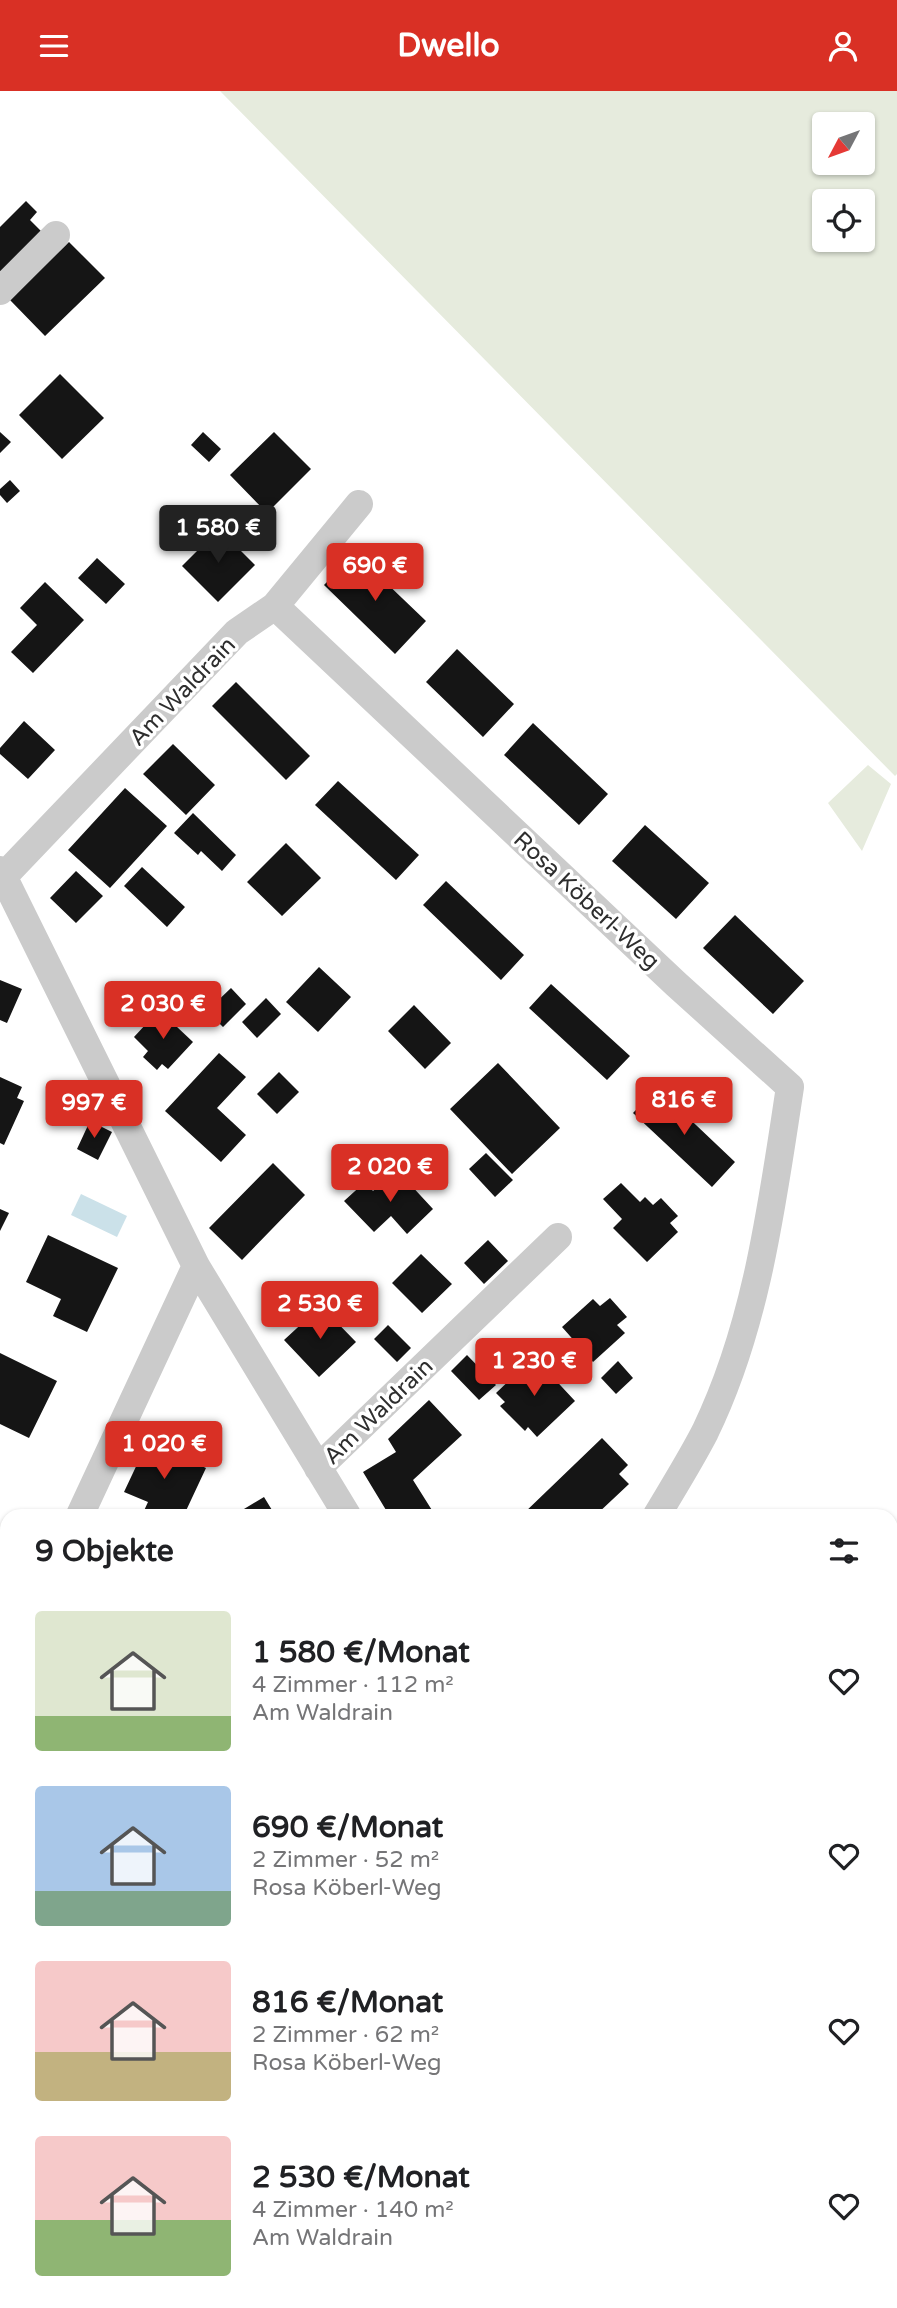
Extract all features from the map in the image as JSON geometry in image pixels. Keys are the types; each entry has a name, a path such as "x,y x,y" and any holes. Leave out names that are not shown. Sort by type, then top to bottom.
{"street":[{"path":"0,291 56,235"},
{"name":"Am Waldrain","path":"343,1509 197,1266 1,874 237,632 275,606 359,504"},
{"name":"Rosa Köberl-Weg","path":"275,606 676,984 790,1087 766,1238 738,1347 710,1420 660,1509"},
{"name":"Am Waldrain","path":"318,1468 558,1237"},
{"path":"83,1509 197,1266"}],"shaded area":[{"path":"220,91 897,91 895,776"},
{"path":"868,765 891,784 862,851 828,803"}],"water":[{"path":"81,1194 127,1216 117,1237 71,1215"}],"building":[{"path":"26,201 37,212 30,220 42,232 0,273 0,227"},
{"path":"69,242 105,278 45,336 10,300"},
{"path":"60,374 104,418 62,459 19,415"},
{"path":"0,432 11,442 0,453"},
{"path":"203,432 221,449 209,462 191,445"},
{"path":"274,432 311,469 267,513 230,475"},
{"path":"10,480 20,491 7,503 0,495 0,489"},
{"path":"219,529 255,565 218,602 182,566"},
{"path":"355,553 426,621 395,654 324,585"},
{"path":"97,558 125,584 106,604 78,578"},
{"path":"45,582 84,620 33,673 11,652 37,625 20,608"},
{"path":"457,649 514,704 483,737 426,682"},
{"path":"236,682 310,756 286,780 212,706"},
{"path":"24,721 55,750 28,779 0,754 0,748"},
{"path":"533,723 608,794 579,825 504,755"},
{"path":"173,744 215,785 186,815 143,774"},
{"path":"338,781 419,855 396,880 315,805"},
{"path":"125,788 167,826 110,888 68,850"},
{"path":"193,813 236,855 222,871 201,851 198,855 174,833"},
{"path":"645,825 709,883 676,919 612,861"},
{"path":"286,843 321,878 282,916 247,882"},
{"path":"142,867 185,907 167,927 124,886"},
{"path":"76,871 103,896 76,923 50,898"},
{"path":"446,881 524,955 501,980 423,905"},
{"path":"735,915 804,981 773,1014 703,948"},
{"path":"319,967 351,997 318,1032 286,1002"},
{"path":"0,980 22,989 7,1023 0,1020"},
{"path":"551,984 630,1056 607,1080 529,1008"},
{"path":"231,988 246,1004 223,1027 207,1011"},
{"path":"266,998 281,1014 257,1038 242,1022"},
{"path":"414,1005 451,1043 425,1069 388,1031"},
{"path":"159,1010 193,1042 168,1069 162,1064 157,1070 143,1057 148,1051 134,1037"},
{"path":"219,1053 246,1077 217,1108 246,1135 221,1162 165,1111"},
{"path":"498,1063 560,1128 512,1174 450,1109"},
{"path":"279,1072 299,1092 277,1114 257,1094"},
{"path":"0,1077 22,1087 17,1098 24,1101 4,1145 0,1143"},
{"path":"657,1088 735,1162 712,1187 633,1113"},
{"path":"90,1121 112,1132 98,1160 77,1149"},
{"path":"486,1153 513,1180 495,1197 469,1169"},
{"path":"273,1163 305,1195 242,1260 209,1228"},
{"path":"396,1169 433,1209 407,1234 391,1216 374,1232 344,1201 365,1182 373,1191"},
{"path":"621,1183 640,1202 645,1197 653,1205 661,1198 678,1216 670,1223 678,1232 647,1262 613,1228 622,1219 603,1199"},
{"path":"0,1209 9,1213 0,1231"},
{"path":"48,1235 118,1268 87,1332 53,1316 61,1299 26,1282"},
{"path":"488,1240 508,1261 484,1284 464,1263"},
{"path":"421,1254 452,1284 422,1313 392,1283"},
{"path":"610,1298 627,1317 617,1325 625,1333 593,1362 562,1327 593,1299 600,1306"},
{"path":"321,1306 356,1342 319,1377 284,1340"},
{"path":"388,1325 411,1348 397,1362 374,1339"},
{"path":"0,1353 57,1381 29,1438 0,1424"},
{"path":"467,1355 496,1385 479,1400 451,1371"},
{"path":"534,1357 575,1401 537,1437 528,1427 525,1431 500,1406 505,1402 496,1393"},
{"path":"618,1361 633,1378 616,1394 601,1378"},
{"path":"429,1400 462,1435 413,1480 431,1509 385,1509 363,1472 396,1452 388,1439"},
{"path":"602,1438 628,1465 619,1474 629,1484 602,1509 528,1509"},
{"path":"148,1441 206,1468 187,1509 145,1509 148,1502 124,1492"},
{"path":"264,1497 271,1509 244,1509"}]}
